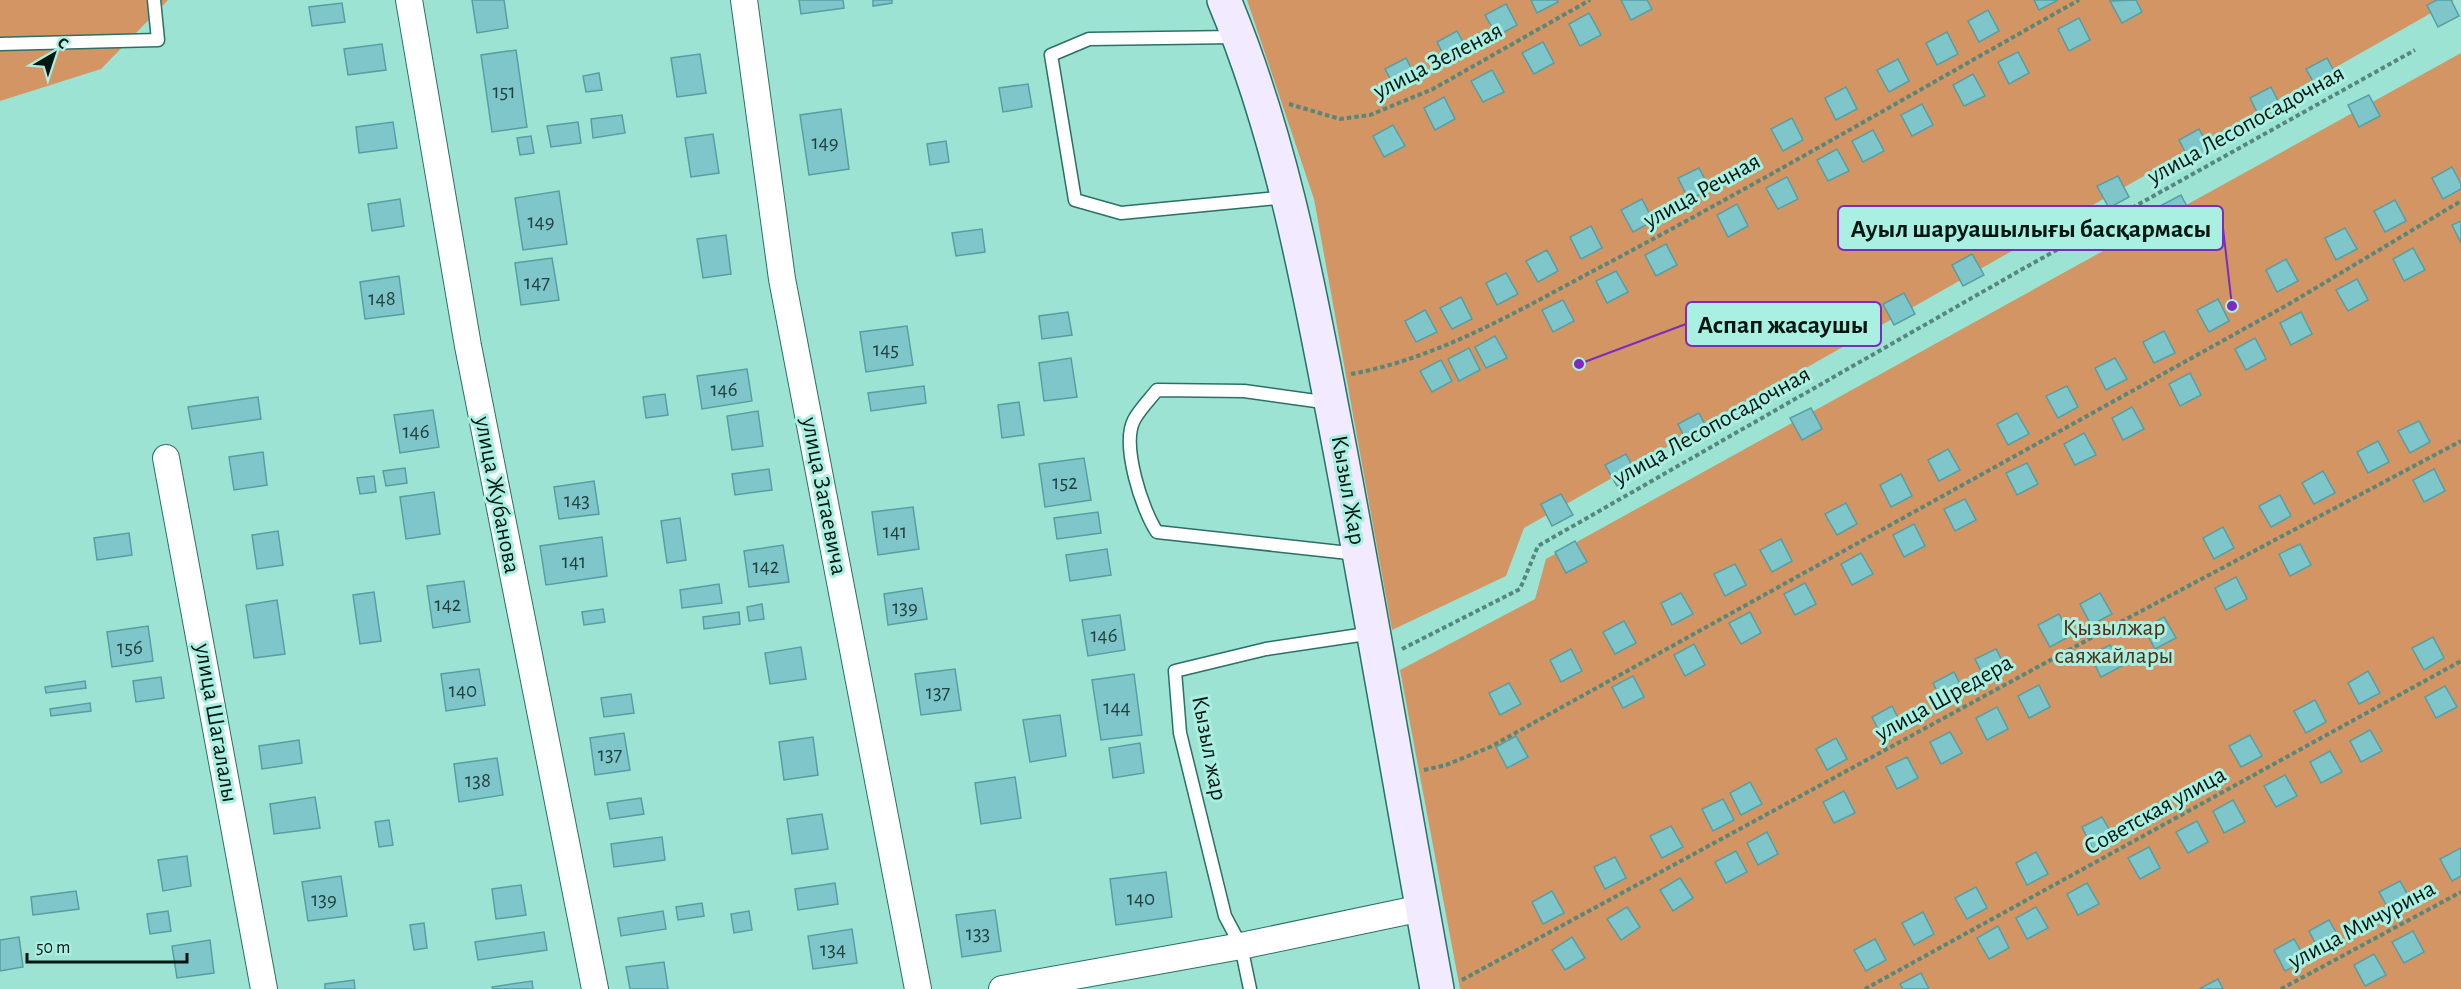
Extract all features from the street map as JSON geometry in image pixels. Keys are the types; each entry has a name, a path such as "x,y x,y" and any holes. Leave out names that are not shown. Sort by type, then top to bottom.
{"main road":[{"name":"Кызыл Жар","path":"1224,0 1259,97 1288,197 1329,391 1422,908 1446,986"}],"street":[{"name":"улица Жубанова","path":"409,0 468,346 595,989"},
{"name":"улица Затаевича","path":"744,0 782,279 918,989"},
{"name":"улица Шагалалы","path":"166,458 264,989"},
{"path":"1002,989 1241,946 1422,908"}],"lane":[{"path":"0,44 158,40 154,0"},
{"path":"1239,37 1089,39 1051,55 1075,200 1121,213 1288,197"},
{"path":"1329,391 1157,390 1133,421 1129,450 1148,518 1157,532 1359,554"},
{"name":"Кызыл жар","path":"1250,989 1241,946 1225,916 1180,733 1175,672 1266,649 1375,647"}],"path":[{"name":"улица Зеленая","path":"1259,97 1340,119 1370,115 1433,89 1590,0"},
{"name":"улица Речная","path":"1329,391 1452,343 1516,311 1697,215 2079,0"},
{"name":"улица Лесопосадочная","path":"1375,647 1520,589 1538,546 2019,271 2415,50"},
{"path":"1397,776 1446,765 1490,747 2289,304 2461,201"},
{"name":"улица Шредера","path":"1446,986 2461,441"},
{"name":"Советская улица","path":"1865,989 2461,662"},
{"name":"улица Мичурина","path":"2281,989 2461,892"}],"green space":[{"path":"0,0 168,0 101,69 0,101"},
{"path":"1247,0 2454,0 1524,528 1506,576 1392,630 1314,199"},
{"name":"Қызылжар саяжайлары","path":"2461,53 2461,989 1460,989 1400,670 1535,599 1546,559"}],"building":[{"path":"472,0 504,0 508,28 477,33"},
{"path":"799,0 843,0 844,8 801,14"},
{"path":"873,0 892,0 892,3 873,6"},
{"path":"1531,0 1557,0 1558,2 1537,13"},
{"path":"1621,0 1647,0 1652,9 1631,20"},
{"path":"2034,0 2058,0 2039,10"},
{"path":"2136,0 2142,12 2122,23 2110,1"},
{"path":"2437,0 2451,0 2459,16 2438,27 2427,5"},
{"path":"342,3 345,22 312,26 309,7"},
{"path":"1506,4 1517,25 1497,36 1485,15"},
{"path":"1988,10 1999,31 1979,42 1968,21"},
{"path":"1589,13 1601,35 1580,46 1569,24"},
{"path":"2079,18 2090,40 2069,51 2058,29"},
{"path":"1457,31 1469,53 1448,63 1437,42"},
{"path":"1947,32 1958,54 1937,65 1926,43"},
{"path":"1543,42 1554,63 1534,74 1522,53"},
{"path":"382,44 386,70 348,75 344,49"},
{"path":"516,50 527,127 492,132 481,55"},
{"path":"2018,52 2029,73 2009,84 1998,62"},
{"path":"700,54 706,93 677,97 671,58"},
{"path":"1406,58 1417,80 1397,91 1385,69"},
{"path":"2327,58 2338,79 2318,90 2306,69"},
{"path":"1898,59 1909,81 1889,92 1877,70"},
{"path":"1492,70 1504,92 1483,102 1471,81"},
{"path":"599,73 602,90 586,92 583,76"},
{"path":"1973,74 1985,96 1964,106 1953,85"},
{"path":"1028,84 1032,107 1003,112 999,88"},
{"path":"1846,87 1857,109 1836,120 1825,98"},
{"path":"2271,87 2282,109 2261,120 2250,98"},
{"path":"2369,95 2380,116 2359,127 2348,105"},
{"path":"1444,97 1455,119 1435,130 1424,108"},
{"path":"1922,104 1933,125 1912,136 1901,115"},
{"path":"841,109 849,169 809,175 800,115"},
{"path":"622,115 625,133 593,138 591,119"},
{"path":"1792,118 1803,140 1783,151 1771,129"},
{"path":"393,122 397,148 359,153 356,127"},
{"path":"578,122 581,143 551,147 547,126"},
{"path":"1393,125 1405,146 1384,157 1373,136"},
{"path":"2199,129 2211,150 2190,161 2179,140"},
{"path":"1873,130 1884,151 1863,162 1852,141"},
{"path":"713,134 719,173 691,177 685,138"},
{"path":"531,136 534,153 520,155 517,138"},
{"path":"946,141 949,162 930,165 927,144"},
{"path":"1837,149 1849,171 1828,181 1817,160"},
{"path":"2452,167 2461,184 2461,189 2443,199 2432,178"},
{"path":"1699,168 1710,189 1689,200 1678,178"},
{"path":"2118,176 2129,197 2109,208 2097,186"},
{"path":"1787,177 1798,199 1778,209 1766,188"},
{"path":"559,191 567,244 523,250 515,198"},
{"path":"2181,195 2192,216 2172,227 2160,206"},
{"path":"400,199 404,226 372,231 368,204"},
{"path":"1642,199 1653,221 1633,232 1621,210"},
{"path":"2395,200 2406,221 2385,232 2374,211"},
{"path":"1737,204 1748,226 1728,237 1717,215"},
{"path":"2461,221 2461,243 2452,225"},
{"path":"1591,226 1602,248 1581,259 1570,237"},
{"path":"2345,228 2357,249 2336,260 2325,238"},
{"path":"982,229 985,252 956,256 952,233"},
{"path":"726,235 731,274 703,278 697,239"},
{"path":"1666,244 1677,265 1656,276 1645,255"},
{"path":"2413,248 2425,270 2404,281 2393,259"},
{"path":"1547,250 1558,271 1538,282 1526,261"},
{"path":"1972,254 1984,275 1963,286 1952,265"},
{"path":"552,258 559,300 521,305 515,263"},
{"path":"2286,259 2298,281 2277,292 2266,270"},
{"path":"1616,271 1628,292 1607,303 1596,281"},
{"path":"1506,273 1518,294 1497,305 1486,283"},
{"path":"399,276 404,314 365,319 360,282"},
{"path":"2357,279 2368,300 2348,311 2336,290"},
{"path":"1904,293 1915,314 1894,325 1883,304"},
{"path":"1461,297 1472,319 1452,329 1440,308"},
{"path":"2218,299 2229,321 2209,332 2197,310"},
{"path":"1563,300 1574,321 1553,332 1542,310"},
{"path":"1425,310 1437,332 1416,342 1405,321"},
{"path":"1068,312 1072,335 1042,339 1039,316"},
{"path":"2301,312 2312,334 2291,345 2280,323"},
{"path":"907,326 913,365 866,372 860,332"},
{"path":"2164,331 2175,353 2154,363 2143,342"},
{"path":"1495,336 1507,358 1486,368 1475,347"},
{"path":"2255,338 2266,359 2246,370 2235,349"},
{"path":"1469,348 1480,370 1459,381 1448,359"},
{"path":"1071,358 1077,397 1044,401 1039,363"},
{"path":"2115,358 2127,379 2106,390 2095,368"},
{"path":"1441,360 1452,381 1432,392 1420,371"},
{"path":"747,369 752,401 702,409 697,376"},
{"path":"2190,373 2201,395 2180,406 2169,384"},
{"path":"924,386 926,403 871,411 868,393"},
{"path":"2067,386 2078,407 2058,418 2046,396"},
{"path":"665,394 668,415 646,418 643,397"},
{"path":"258,397 261,419 192,429 188,407"},
{"path":"1019,402 1024,435 1002,438 998,405"},
{"path":"2132,407 2144,429 2123,440 2112,418"},
{"path":"1811,408 1822,429 1802,440 1790,418"},
{"path":"433,410 439,447 400,453 394,415"},
{"path":"758,411 763,446 732,450 727,416"},
{"path":"1699,413 1710,435 1689,446 1678,424"},
{"path":"2017,413 2029,434 2008,445 1997,424"},
{"path":"2419,421 2430,442 2410,453 2398,431"},
{"path":"2084,433 2096,455 2075,465 2064,444"},
{"path":"2378,441 2389,462 2368,473 2357,452"},
{"path":"1948,449 1960,470 1939,481 1928,460"},
{"path":"263,452 267,485 234,490 229,457"},
{"path":"1626,454 1637,476 1617,486 1605,465"},
{"path":"1084,458 1091,500 1045,507 1039,464"},
{"path":"2027,463 2038,484 2017,495 2006,473"},
{"path":"405,468 407,483 386,486 383,471"},
{"path":"769,469 772,490 735,495 732,474"},
{"path":"2434,469 2445,491 2424,502 2413,480"},
{"path":"2323,471 2335,493 2314,504 2302,483"},
{"path":"1901,474 1912,496 1891,507 1880,485"},
{"path":"374,476 376,492 360,494 357,478"},
{"path":"594,481 599,514 559,519 554,487"},
{"path":"434,492 440,534 406,539 400,497"},
{"path":"1561,494 1573,515 1552,526 1541,504"},
{"path":"2280,495 2291,516 2271,527 2259,506"},
{"path":"1965,499 1976,520 1955,531 1944,509"},
{"path":"1846,503 1857,524 1837,535 1825,514"},
{"path":"913,507 919,549 878,555 872,512"},
{"path":"1098,512 1101,533 1057,539 1054,518"},
{"path":"680,518 686,560 667,563 661,521"},
{"path":"1914,524 1925,546 1904,557 1893,535"},
{"path":"2223,527 2234,548 2214,559 2203,538"},
{"path":"278,531 283,565 257,569 252,535"},
{"path":"129,533 132,555 97,560 94,538"},
{"path":"602,537 607,576 546,585 540,546"},
{"path":"1781,539 1792,561 1772,572 1760,550"},
{"path":"1575,541 1587,562 1566,573 1555,552"},
{"path":"2300,544 2311,565 2290,576 2279,554"},
{"path":"783,545 789,582 749,587 744,551"},
{"path":"1107,549 1111,575 1070,581 1066,555"},
{"path":"1861,553 1873,574 1852,585 1841,564"},
{"path":"1735,564 1746,585 1725,596 1714,574"},
{"path":"2236,577 2247,599 2226,610 2215,588"},
{"path":"464,581 470,622 433,628 427,586"},
{"path":"1805,583 1816,604 1795,615 1784,594"},
{"path":"719,584 722,603 682,608 680,590"},
{"path":"922,588 927,619 888,625 884,594"},
{"path":"374,592 381,641 360,644 353,595"},
{"path":"1681,593 1693,614 1672,625 1661,603"},
{"path":"2100,593 2112,614 2091,625 2080,604"},
{"path":"277,600 285,654 254,658 246,605"},
{"path":"762,604 764,619 749,621 747,607"},
{"path":"603,609 605,622 584,625 582,612"},
{"path":"739,612 740,624 704,629 703,617"},
{"path":"1750,612 1761,633 1741,644 1729,623"},
{"path":"2059,614 2070,636 2050,647 2038,625"},
{"path":"1120,615 1125,650 1088,656 1082,620"},
{"path":"2164,617 2176,638 2155,649 2144,628"},
{"path":"1624,621 1636,643 1615,654 1603,632"},
{"path":"148,626 153,661 112,667 107,632"},
{"path":"2433,637 2444,658 2424,670 2412,648"},
{"path":"1694,644 1705,665 1685,676 1674,655"},
{"path":"2110,645 2122,666 2101,677 2090,655"},
{"path":"801,647 806,679 770,684 765,653"},
{"path":"1571,649 1582,671 1561,682 1550,660"},
{"path":"1996,649 2007,670 1986,681 1975,659"},
{"path":"479,669 485,705 446,711 441,674"},
{"path":"955,669 961,710 921,715 915,674"},
{"path":"2368,671 2380,693 2359,704 2348,683"},
{"path":"1954,672 1965,694 1944,705 1933,683"},
{"path":"1134,674 1142,735 1101,740 1092,680"},
{"path":"1633,676 1644,697 1623,708 1612,687"},
{"path":"161,677 164,698 136,702 133,681"},
{"path":"85,681 86,688 46,693 45,687"},
{"path":"1509,683 1521,704 1500,715 1489,693"},
{"path":"2039,685 2050,707 2029,718 2018,696"},
{"path":"2445,686 2457,707 2436,718 2425,697"},
{"path":"631,694 634,713 604,717 601,698"},
{"path":"2315,700 2326,722 2306,733 2294,711"},
{"path":"90,703 91,711 51,716 50,709"},
{"path":"1892,706 1903,728 1883,739 1872,717"},
{"path":"1997,707 2008,729 1987,740 1976,718"},
{"path":"1060,715 1066,756 1030,762 1023,720"},
{"path":"2370,730 2382,751 2361,762 2350,741"},
{"path":"1950,732 1962,753 1941,764 1930,742"},
{"path":"624,733 630,770 595,775 590,738"},
{"path":"2250,735 2262,756 2241,767 2229,746"},
{"path":"1516,736 1528,757 1507,768 1496,747"},
{"path":"813,737 818,775 784,780 779,742"},
{"path":"1836,738 1847,759 1827,770 1816,749"},
{"path":"299,740 302,763 262,769 259,746"},
{"path":"1140,743 1144,773 1113,778 1109,748"},
{"path":"2330,751 2342,772 2321,783 2310,762"},
{"path":"1907,757 1918,778 1897,789 1886,767"},
{"path":"497,758 503,795 459,802 454,764"},
{"path":"2285,775 2297,796 2276,807 2264,786"},
{"path":"1015,777 1021,818 981,824 975,783"},
{"path":"1750,782 1762,804 1741,815 1730,793"},
{"path":"1844,791 1855,813 1834,823 1823,802"},
{"path":"315,797 320,828 274,834 270,804"},
{"path":"641,798 644,814 610,819 607,803"},
{"path":"1723,799 1734,820 1713,831 1702,809"},
{"path":"2233,800 2245,822 2224,833 2213,811"},
{"path":"822,814 828,849 792,854 787,819"},
{"path":"2102,817 2114,838 2093,849 2082,827"},
{"path":"389,820 393,845 379,847 375,822"},
{"path":"2197,821 2208,842 2188,853 2176,832"},
{"path":"1671,826 1683,847 1662,858 1650,836"},
{"path":"1767,832 1778,854 1758,865 1747,843"},
{"path":"662,837 665,860 614,867 611,844"},
{"path":"2149,847 2160,868 2140,879 2128,858"},
{"path":"2461,848 2461,876 2452,881 2440,859"},
{"path":"1736,851 1747,872 1726,883 1715,862"},
{"path":"2036,852 2048,874 2027,885 2016,863"},
{"path":"187,856 191,886 163,891 158,860"},
{"path":"1615,857 1626,878 1605,889 1594,867"},
{"path":"1166,872 1172,917 1116,925 1110,879"},
{"path":"341,876 347,916 308,921 302,882"},
{"path":"1680,878 1693,898 1673,911 1660,890"},
{"path":"2400,881 2412,903 2391,913 2379,892"},
{"path":"835,883 838,904 798,910 795,889"},
{"path":"2087,883 2099,904 2078,915 2067,894"},
{"path":"521,885 526,915 496,919 492,889"},
{"path":"1976,887 1987,908 1967,919 1955,898"},
{"path":"76,891 79,909 33,915 31,897"},
{"path":"1552,891 1564,913 1543,924 1532,902"},
{"path":"702,903 704,916 678,920 676,907"},
{"path":"1627,907 1640,927 1621,940 1607,919"},
{"path":"2036,907 2048,928 2027,939 2016,918"},
{"path":"995,910 1001,951 962,957 956,915"},
{"path":"168,911 171,931 150,934 147,914"},
{"path":"663,911 666,929 621,936 618,918"},
{"path":"749,911 752,930 734,933 731,914"},
{"path":"1923,912 1934,934 1914,945 1902,923"},
{"path":"2329,920 2341,941 2320,952 2309,931"},
{"path":"424,923 427,948 414,950 410,925"},
{"path":"1998,926 2009,948 1989,959 1977,938"},
{"path":"852,929 857,963 813,969 808,936"},
{"path":"2413,931 2424,952 2404,963 2392,942"},
{"path":"544,932 547,950 478,960 475,942"},
{"path":"19,937 23,967 0,971 0,940"},
{"path":"1572,937 1585,958 1565,970 1552,950"},
{"path":"1875,939 1886,960 1866,971 1854,950"},
{"path":"2294,939 2306,960 2285,971 2274,950"},
{"path":"210,940 214,973 177,978 172,946"},
{"path":"2374,954 2386,975 2365,986 2354,965"},
{"path":"664,962 668,989 630,989 626,967"},
{"path":"1921,973 1929,989 1903,989 1900,984"},
{"path":"2218,979 2223,989 2199,989"},
{"path":"354,980 355,989 325,989 325,984"},
{"path":"532,981 533,989 493,989 492,987"}],"place":[{"name":"Ауыл шаруашылығы басқармасы","path":"2232,306"},
{"name":"Аспап жасаушы","path":"1579,364"}]}
